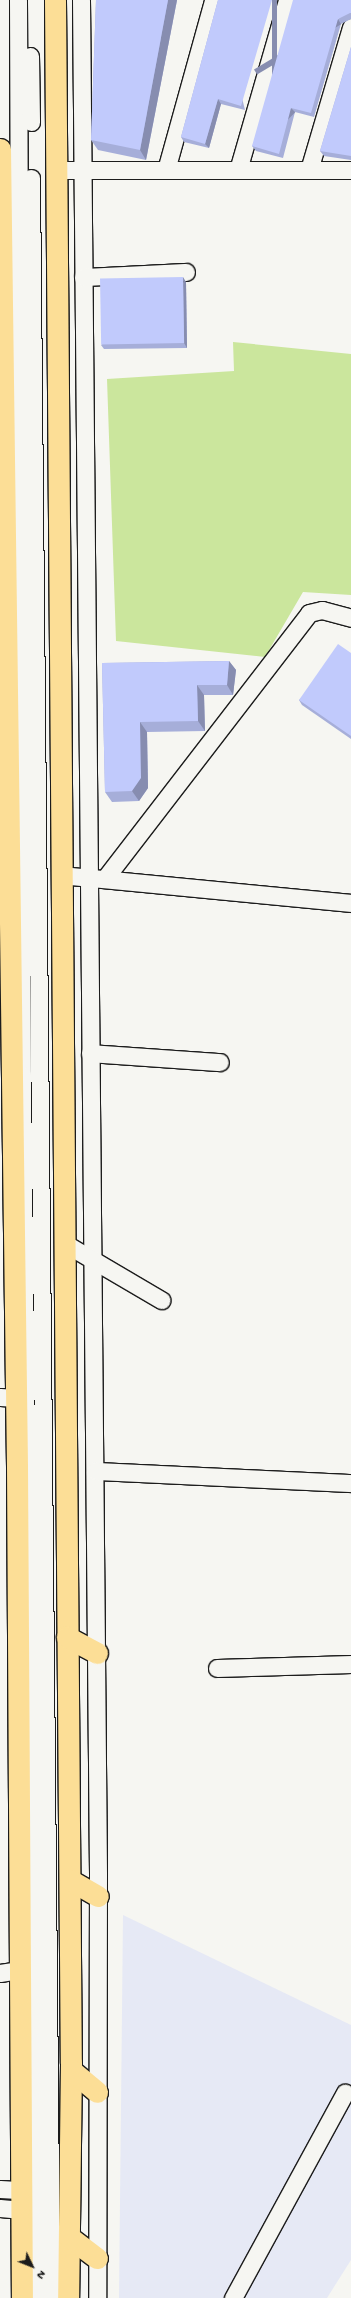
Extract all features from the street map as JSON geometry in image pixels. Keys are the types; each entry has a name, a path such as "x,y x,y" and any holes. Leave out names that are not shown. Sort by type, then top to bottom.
{"main road":[{"path":"55,0 58,170 61,875 70,1880 71,2070 68,2298"},
{"path":"0,149 8,1398 20,1970 22,2298"},
{"path":"67,1637 97,1653"},
{"path":"70,1880 98,1896"},
{"path":"71,2070 98,2092"},
{"path":"69,2237 97,2258"}],"street":[{"path":"18,0 22,1075 35,2298"},
{"path":"30,0 51,2298"},
{"path":"80,0 83,170 88,876 96,1471 98,1896 97,2298"},
{"path":"166,170 213,0"},
{"path":"238,170 287,0"},
{"path":"309,170 351,27"},
{"path":"58,170 351,170"},
{"path":"83,277 186,272"},
{"path":"106,877 305,618 322,610 351,618"},
{"path":"61,875 106,877 351,903"},
{"path":"90,1053 220,1062"},
{"path":"64,1243 94,1264 161,1300"},
{"path":"96,1471 351,1484"},
{"path":"217,1668 351,1664"},
{"path":"0,1973 20,1970"},
{"path":"234,2298 345,2093"},
{"path":"0,2189 22,2200"},
{"path":"0,2208 22,2200"}],"shaded area":[{"path":"123,1915 351,2025 351,2260 327,2298 119,2298"}],"green space":[{"path":"233,342 351,354 351,595 303,592 265,657 116,641 107,379 234,371"}],"building":[{"path":"96,0 168,0 140,150 91,140"},
{"path":"218,0 272,0 241,106 218,99 205,144 181,137"},
{"path":"293,0 351,0 351,13 338,19 311,113 291,108 279,154 252,146"},
{"path":"351,47 351,156 320,151"},
{"path":"183,277 184,343 101,344 100,278"},
{"path":"338,644 351,653 351,736 299,700"},
{"path":"229,661 227,685 197,685 198,721 140,722 141,778 132,791 105,792 102,663"}]}
